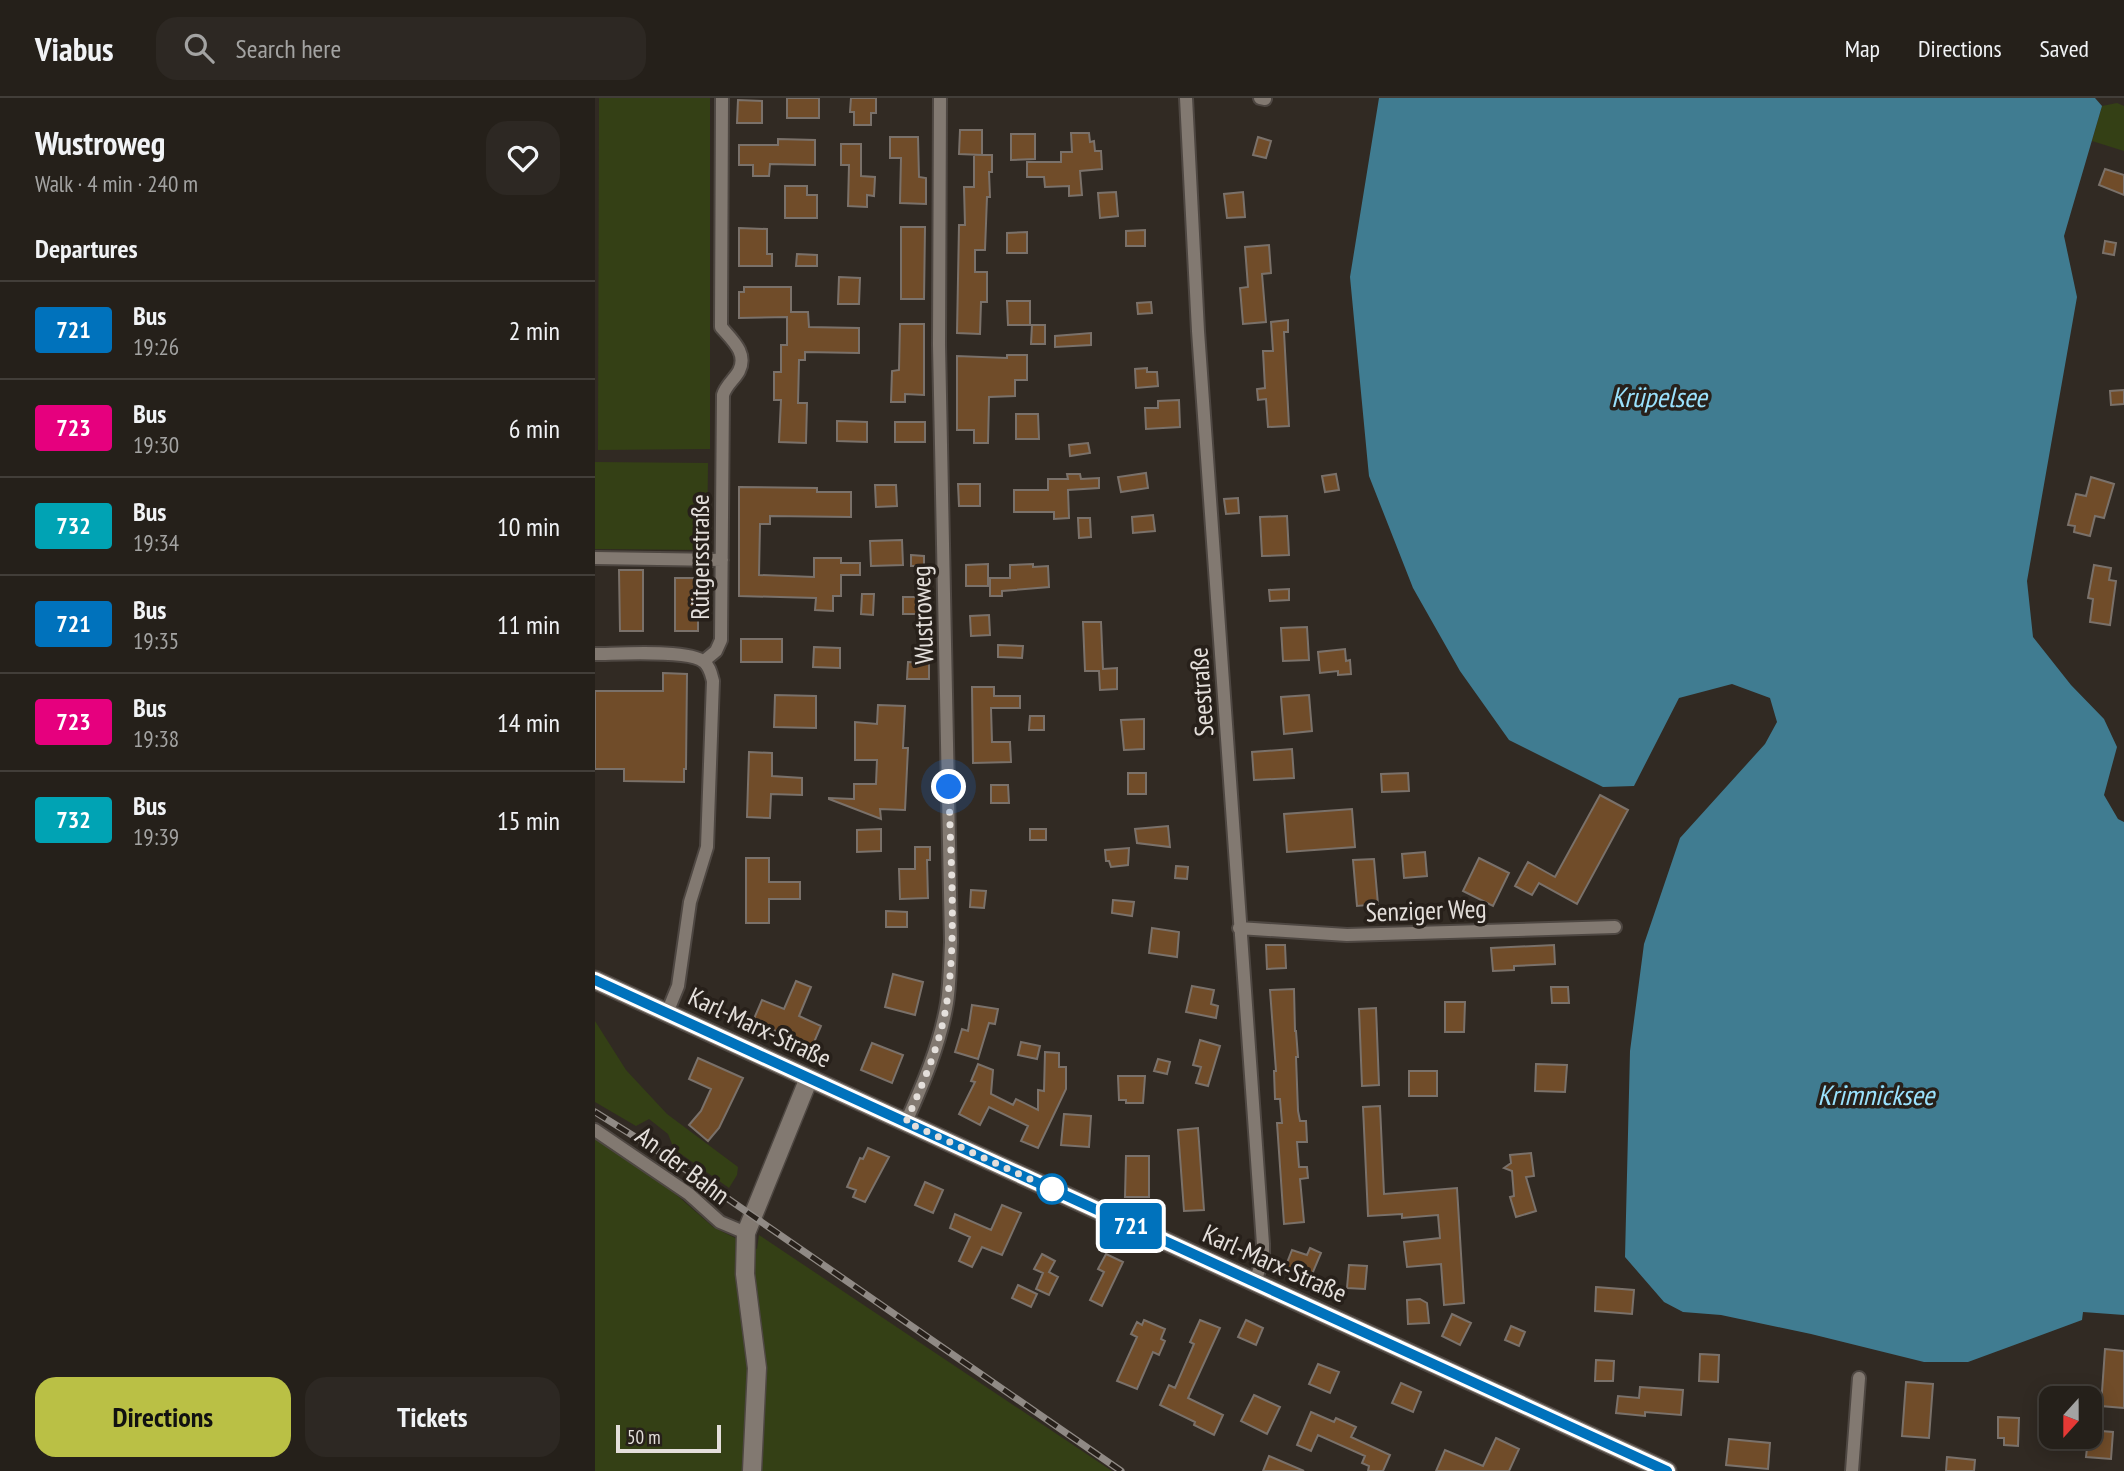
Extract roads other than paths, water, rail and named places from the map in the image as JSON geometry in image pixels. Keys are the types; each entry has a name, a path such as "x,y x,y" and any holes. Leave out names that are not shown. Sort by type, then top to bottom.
{"street":[{"name":"Rütgersstraße","path":"703,661 716,651 721,640 723,395 741,364 738,345 721,327 722,98"},
{"name":"Wustroweg","path":"906,1122 936,1050 942,1027 947,1001 951,942 939,323 940,98"},
{"name":"Seestraße","path":"1186,98 1198,331 1263,1244 1263,1258 1255,1282"},
{"path":"595,558 722,560"},
{"path":"595,654 688,654 703,661 710,668 713,681 707,847 690,902 678,986 667,1013"},
{"name":"Senziger Weg","path":"1240,929 1347,935 1615,927"},
{"name":"Karl-Marx-Straße","path":"595,980 1667,1471"},
{"path":"752,1471 757,1368 745,1274 746,1233 809,1078"},
{"name":"An der Bahn","path":"595,1130 689,1194 720,1222 746,1233"},
{"path":"1852,1471 1859,1378"}],"water":[{"path":"1379,98 2095,98 2102,106 2064,236 2077,297 2027,581 2033,637 2071,685 2104,719 2117,747 2104,795 2118,819 2124,822 2124,1315 2083,1312 2082,1320 1968,1362 1924,1362 1721,1315 1683,1312 1664,1302 1625,1257 1630,1051 1644,944 1680,838 1765,744 1777,722 1770,698 1732,684 1679,698 1634,786 1603,787 1509,740 1460,671 1413,588 1369,476 1350,277"}],"railway":[{"path":"595,1112 669,1158 1121,1471"}],"water label":[{"name":"Krüpelsee","path":"1659,396"},
{"name":"Krimnicksee","path":"1876,1094"}]}
